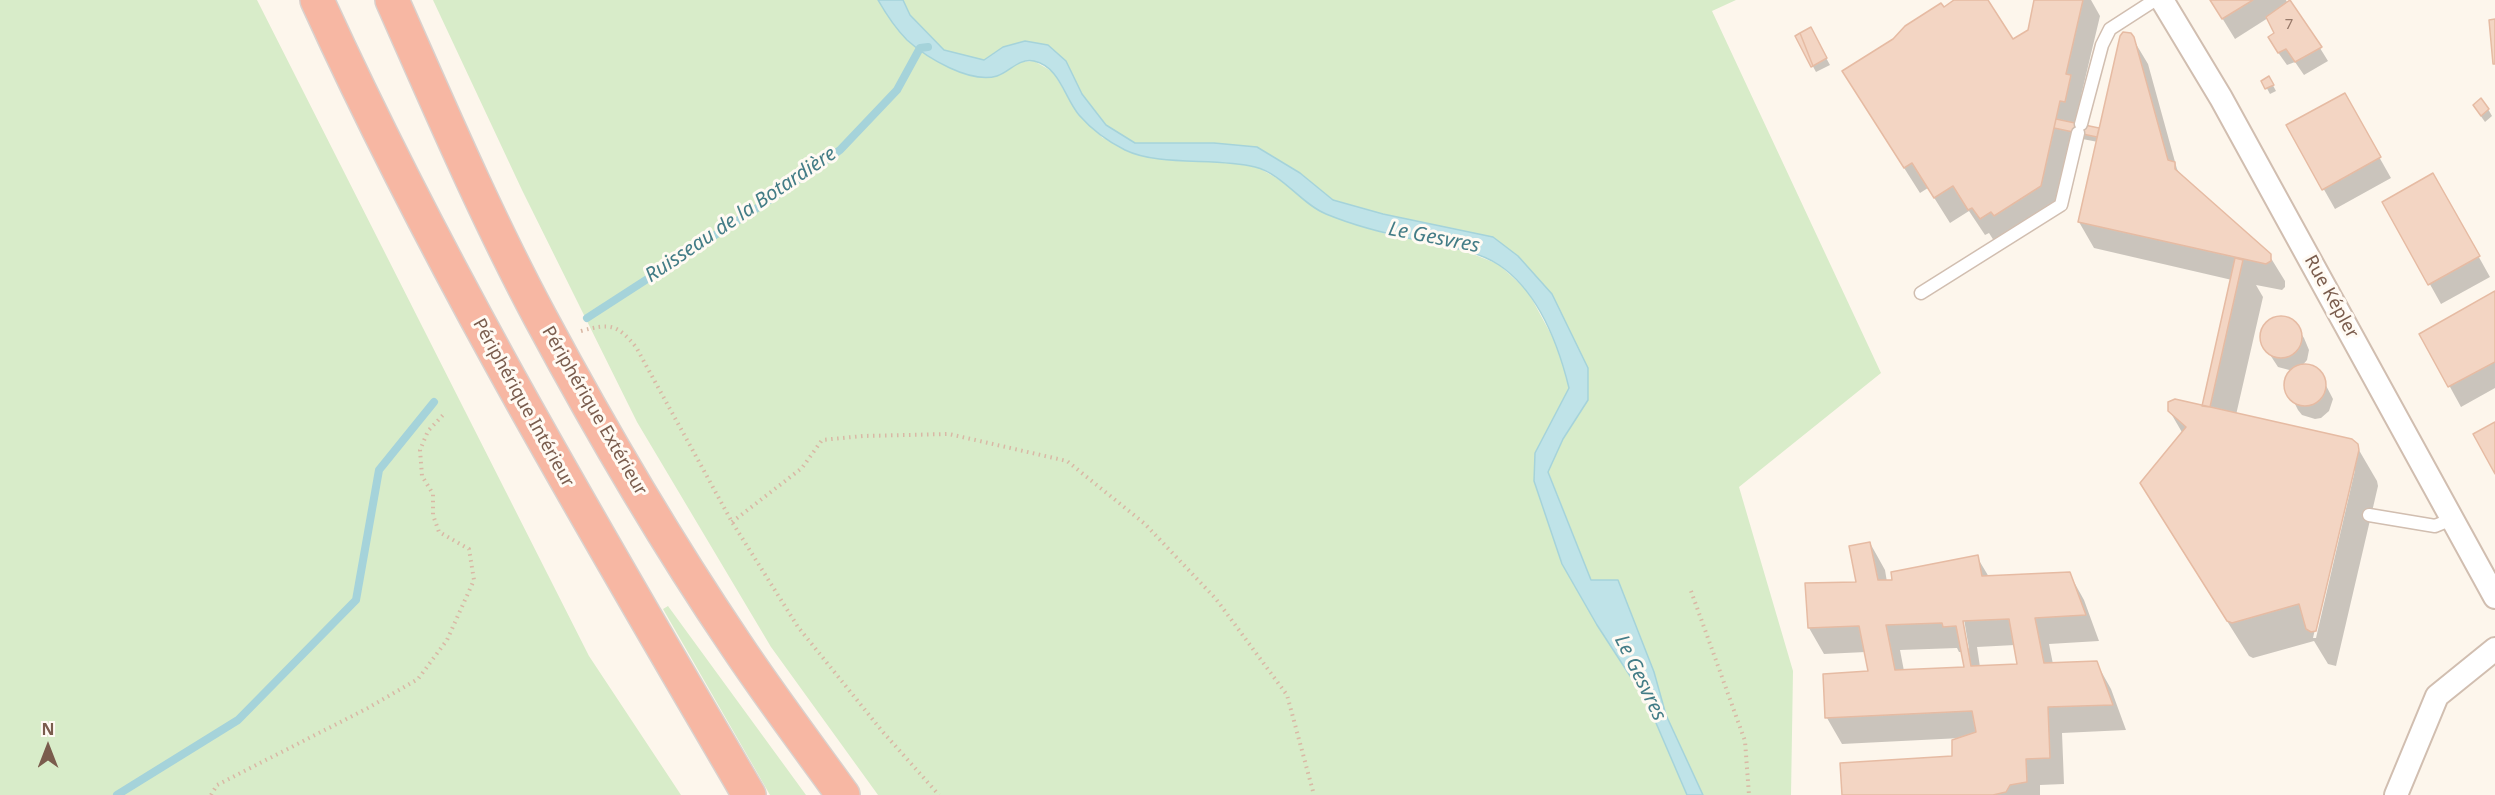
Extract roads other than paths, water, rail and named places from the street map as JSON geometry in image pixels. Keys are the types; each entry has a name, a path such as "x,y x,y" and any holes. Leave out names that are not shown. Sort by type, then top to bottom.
{"highway":[{"name":"Périphérique Intérieur","path":"317,0 388,151 461,292 532,422 749,795"},
{"name":"Périphérique Extérieur","path":"392,0 505,248 544,324 612,446 736,645 843,795"}],"street":[{"name":"Rue Képler","path":"2162,0 2221,98 2495,597"},
{"path":"2396,795 2437,696 2495,649"}],"lane":[{"path":"1921,293 2061,205 2102,45 2110,29 2155,0"},
{"path":"2369,515 2435,526 2452,519"}],"water":[{"name":"Le Gesvres","path":"878,0 903,0 910,15 944,50 984,60 1003,47 1025,41 1048,45 1066,61 1082,94 1106,125 1135,143 1214,143 1257,147 1300,173 1333,200 1383,214 1493,237 1518,256 1552,294 1588,368 1588,400 1563,439 1548,472 1591,580 1618,580 1654,672 1666,715 1703,795 1687,795 1647,702 1597,625 1562,564 1534,481 1535,453 1569,388 1553,336 1545,320 1536,304 1513,276 1499,265 1470,252 1371,229 1326,214 1274,176 1255,167 1155,158 1125,150 1100,135 1079,115 1056,76 1043,64 1034,61 1023,62 1002,74 986,77 974,76 949,68 907,40 891,21"}],"waterway":[{"name":"Ruisseau de la Botardière","path":"587,318 771,199 840,150 897,90 920,48 928,47"},
{"name":"Ruisseau de la Botardière","path":"117,795 238,720 356,600 379,470 434,402"}]}
